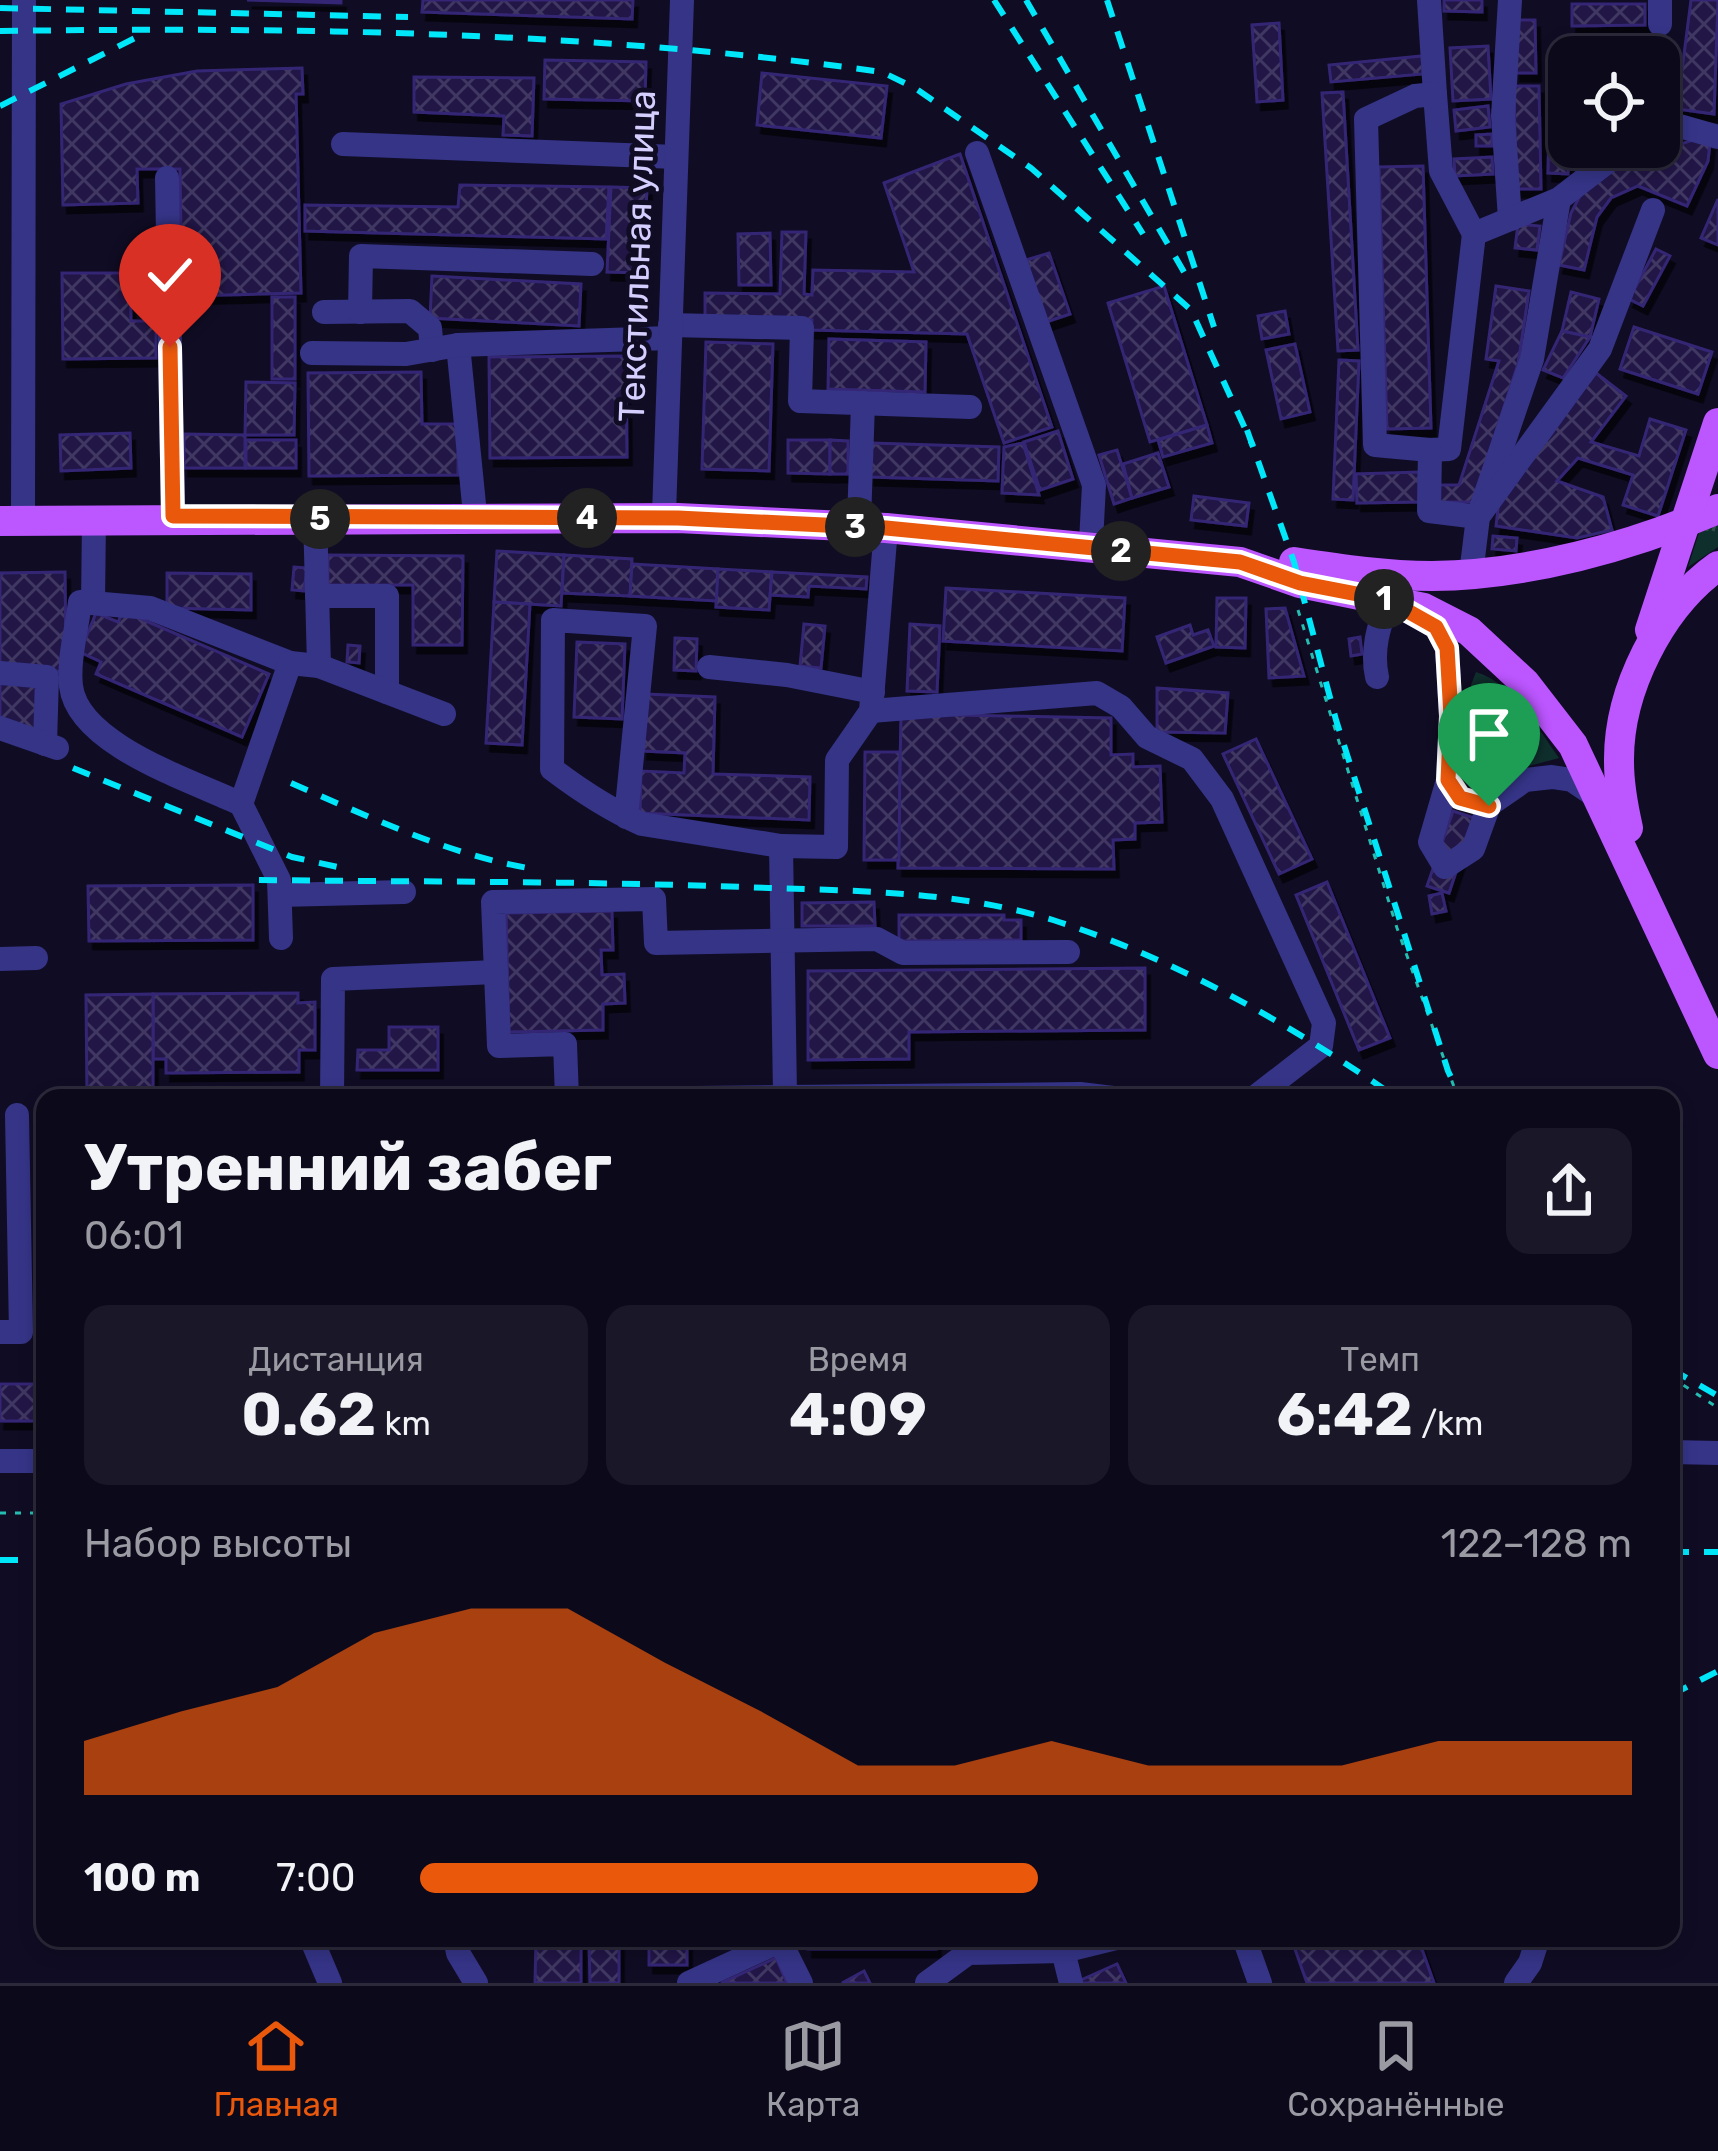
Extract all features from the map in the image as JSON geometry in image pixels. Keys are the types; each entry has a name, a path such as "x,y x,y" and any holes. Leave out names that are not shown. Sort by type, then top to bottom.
{"main road":[{"path":"1637,875 1618,758 1638,670 1718,422"},
{"path":"1091,545 1291,571 1471,574 1546,563 1682,525 1718,509"},
{"path":"11,518 475,514 873,525 1240,562 1291,571 1424,608 1469,631 1526,682 1574,745 1718,1054"},
{"path":"11,518 664,516"},
{"path":"1638,670 1664,622 1701,578 1718,566"},
{"path":"1469,631 1457,609 1460,588 1471,574"}],"street":[{"path":"0,0 24,1 11,518"},
{"name":"Текстильная улица","path":"664,516 682,0"},
{"path":"1430,0 1441,171 1474,234 1449,449 1375,445 1366,119 1414,97 1435,94"},
{"path":"1510,0 1503,116 1510,219"},
{"path":"1680,125 1718,137"},
{"path":"344,144 676,157"},
{"path":"976,153 1094,485 1091,545"},
{"path":"1474,234 1559,199 1599,168"},
{"path":"166,178 173,516"},
{"path":"1471,574 1478,518 1532,359 1559,199"},
{"path":"1478,518 1600,349 1653,210"},
{"path":"360,312 361,256 592,264"},
{"path":"325,312 410,311 430,328 432,350"},
{"path":"312,353 406,354 458,345 670,331 802,328 800,401 970,406"},
{"path":"458,345 475,514"},
{"path":"626,817 645,626 553,620 552,769 600,805 626,817 642,824 781,846 836,847 837,760 872,702 873,525 863,403"},
{"path":"1430,450 1429,511 1478,518"},
{"path":"315,517 319,666"},
{"path":"93,603 94,520"},
{"path":"317,596 387,596 387,692"},
{"path":"1377,677 1373,660 1388,600 1436,627 1447,648 1448,780 1430,842 1445,867 1473,849 1489,806 1525,780 1552,776 1572,780 1602,800"},
{"path":"281,938 279,880 241,804 106,740 79,710 71,685 80,602 150,608 290,664 319,666 444,714"},
{"path":"241,804 290,664"},
{"path":"709,668 787,675 872,702 1097,693 1121,707 1147,737 1192,759 1222,799 1324,1023 1321,1046 1266,1089"},
{"path":"0,673 47,677 51,746 0,728"},
{"path":"1448,780 1460,798 1489,806"},
{"path":"781,846 785,1089"},
{"path":"280,895 404,892"},
{"path":"567,1089 566,1044 499,1046 493,902 654,899 656,943 877,939 903,953 1067,952"},
{"path":"0,959 36,958"},
{"path":"332,1089 333,979 496,972"},
{"path":"0,1332 21,1332 17,1115"},
{"path":"1680,1452 1718,1453"},
{"path":"0,1461 36,1461"},
{"path":"315,1947 330,1983"},
{"path":"457,1947 476,1983"},
{"path":"689,1983 767,1947"},
{"path":"783,1947 801,1983"},
{"path":"927,1983 968,1953 1079,1947"},
{"path":"1247,1947 1260,1983"},
{"path":"1516,1983 1535,1947"},
{"path":"1063,1951 1071,1983"}],"path":[{"path":"1291,571 1397,928 1455,1089"},
{"path":"1680,1383 1718,1408"},
{"path":"0,1513 36,1513"}],"green space":[{"path":"1718,525 1718,547 1688,567 1699,533"},
{"path":"1476,672 1513,697 1559,758 1521,768 1485,789 1468,782 1471,685"}],"building":[{"path":"247,0 341,0 341,3"},
{"path":"423,0 633,0 632,19 422,12"},
{"path":"1444,0 1482,0 1482,12 1444,11"},
{"path":"1691,0 1718,0 1714,114 1680,109"},
{"path":"1572,4 1645,4 1645,25 1572,26"},
{"path":"1515,20 1535,20 1536,73 1516,73"},
{"path":"1279,23 1283,100 1257,102 1252,25"},
{"path":"1488,46 1491,99 1453,101 1450,48"},
{"path":"1422,56 1423,74 1331,82 1329,65"},
{"path":"545,60 646,62 645,101 544,99"},
{"path":"302,68 303,94 296,94 301,293 182,296 180,169 137,169 138,203 63,205 61,104 126,84 197,71"},
{"path":"762,73 887,86 881,138 757,125"},
{"path":"414,77 534,78 532,136 503,135 504,116 414,112"},
{"path":"1514,86 1539,86 1541,189 1516,189"},
{"path":"1343,92 1358,350 1338,351 1322,93"},
{"path":"1488,106 1490,127 1456,131 1454,110"},
{"path":"1492,134 1492,146 1476,146 1476,135"},
{"path":"1695,139 1710,143 1708,161 1687,206 1638,186 1611,198 1597,217 1584,270 1559,265 1571,213 1581,194 1617,168 1680,168 1680,144"},
{"path":"960,154 1052,427 1004,443 967,334 811,330 812,320 705,319 705,293 780,294 782,232 806,232 804,294 812,295 813,270 914,272 884,183"},
{"path":"1492,157 1493,174 1455,176 1454,159"},
{"path":"1423,166 1431,428 1387,429 1379,167"},
{"path":"1548,168 1568,168 1568,174 1548,173"},
{"path":"460,185 609,187 606,239 305,231 305,205 458,207"},
{"path":"611,187 647,188 643,273 607,272"},
{"path":"1718,199 1718,245 1701,238"},
{"path":"1518,224 1540,226 1537,250 1515,248"},
{"path":"770,233 771,285 739,285 738,234"},
{"path":"1656,249 1670,256 1643,306 1629,299"},
{"path":"1049,253 1070,314 1046,322 1026,260"},
{"path":"62,273 130,273 131,321 156,321 156,358 63,359"},
{"path":"432,276 581,284 579,326 430,318"},
{"path":"1164,286 1207,425 1150,442 1108,303"},
{"path":"1496,286 1529,291 1518,364 1473,502 1435,502 1435,485 1459,485 1499,361 1486,359"},
{"path":"1571,292 1599,299 1590,337 1562,331"},
{"path":"272,297 295,297 295,379 272,379"},
{"path":"1285,311 1289,334 1262,339 1258,316"},
{"path":"1634,327 1712,352 1698,394 1620,369"},
{"path":"1562,331 1590,337 1563,378 1543,370"},
{"path":"829,339 926,342 925,392 828,389"},
{"path":"706,342 773,344 769,471 702,469"},
{"path":"1295,344 1310,412 1281,419 1266,350"},
{"path":"626,356 627,457 490,458 489,357"},
{"path":"1339,360 1359,361 1353,500 1333,499"},
{"path":"421,372 422,424 458,424 458,475 309,476 308,373"},
{"path":"1596,373 1626,396 1591,442 1639,456 1650,419 1686,430 1658,516 1623,505 1633,475 1578,458 1557,481 1603,497 1612,530 1577,538 1496,526 1499,500"},
{"path":"246,382 295,383 294,435 245,435"},
{"path":"1207,425 1212,443 1163,457 1158,440"},
{"path":"1058,431 1073,479 1040,490 1024,442"},
{"path":"130,433 131,468 61,471 60,435"},
{"path":"184,434 245,435 245,468 184,468"},
{"path":"246,440 296,440 296,468 246,468"},
{"path":"788,440 830,440 830,474 788,473"},
{"path":"830,440 848,441 848,474 830,474"},
{"path":"871,443 999,447 998,481 870,477"},
{"path":"1023,443 1039,495 1002,493 1004,447"},
{"path":"1117,450 1132,498 1114,504 1099,455"},
{"path":"1158,453 1169,487 1132,498 1123,464"},
{"path":"1419,472 1419,502 1357,503 1356,474"},
{"path":"1194,496 1249,503 1246,526 1191,520"},
{"path":"1493,536 1517,538 1516,551 1492,549"},
{"path":"497,551 564,555 561,606 494,602"},
{"path":"328,555 463,556 462,645 413,645 413,585 328,585"},
{"path":"564,555 632,559 630,596 562,593"},
{"path":"632,564 718,569 717,601 630,596"},
{"path":"294,567 307,568 304,591 292,590"},
{"path":"718,569 772,572 769,610 716,607"},
{"path":"65,572 66,672 0,666 0,573"},
{"path":"772,572 867,577 866,589 809,586 808,597 770,595"},
{"path":"167,573 251,574 251,610 167,608"},
{"path":"946,588 1125,598 1122,651 943,641"},
{"path":"1217,598 1246,598 1245,648 1216,647"},
{"path":"494,602 530,604 522,745 486,743"},
{"path":"1285,608 1304,676 1269,678 1266,609"},
{"path":"123,611 269,674 242,737 96,674 101,662 80,652 96,613 118,622"},
{"path":"804,624 825,626 821,668 800,666"},
{"path":"910,624 940,626 937,692 907,691"},
{"path":"1190,625 1193,635 1208,630 1214,646 1166,663 1157,637"},
{"path":"1360,637 1362,654 1351,656 1349,639"},
{"path":"675,638 697,639 696,671 674,670"},
{"path":"577,642 625,644 622,719 574,717"},
{"path":"348,645 360,646 359,663 347,662"},
{"path":"0,680 41,684 41,736 0,720"},
{"path":"1157,688 1228,693 1225,733 1157,732"},
{"path":"645,694 715,697 713,774 810,777 809,820 640,813 641,771 684,773 685,753 643,751"},
{"path":"901,714 1111,718 1111,755 1133,754 1133,767 1160,766 1162,822 1135,823 1135,839 1113,840 1114,869 898,868"},
{"path":"1256,739 1312,859 1279,874 1223,754"},
{"path":"865,752 900,752 899,860 864,860"},
{"path":"1453,811 1474,818 1449,893 1427,886"},
{"path":"1327,882 1390,1038 1359,1050 1296,895"},
{"path":"253,885 253,940 89,941 88,886"},
{"path":"1442,893 1446,911 1432,914 1429,896"},
{"path":"874,902 875,926 802,926 802,903"},
{"path":"612,911 613,950 601,950 602,975 624,974 625,1003 603,1004 603,1030 509,1032 506,913"},
{"path":"899,915 1004,915 1004,920 1021,920 1021,940 899,941"},
{"path":"1145,968 1145,1030 909,1032 909,1059 808,1060 808,971"},
{"path":"298,993 298,1003 315,1002 315,1050 299,1050 299,1072 166,1073 166,1059 153,1059 153,994"},
{"path":"153,994 153,1089 87,1089 86,995"},
{"path":"389,1027 438,1027 438,1070 357,1070 358,1050 389,1050"},
{"path":"0,1384 36,1384 36,1421 0,1421"},
{"path":"536,1947 581,1947 581,1983 535,1983"},
{"path":"589,1947 619,1947 619,1983 590,1983"},
{"path":"649,1947 687,1947 687,1965 649,1965"},
{"path":"808,1947 936,1947 936,1949"},
{"path":"1294,1947 1421,1947 1434,1983 1307,1983"},
{"path":"776,1958 787,1983 721,1983"},
{"path":"1117,1964 1126,1983 1082,1983 1081,1980"},
{"path":"864,1971 870,1983 842,1983"}],"railway":[{"path":"994,0 1143,234"},
{"path":"1026,0 1184,272"},
{"path":"1107,0 1214,327"},
{"path":"0,8 408,17"},
{"path":"0,31 221,30 553,40 882,72 915,88 1031,168 1191,310 1253,446"},
{"path":"0,106 143,34"},
{"path":"1247,430 1294,562 1336,720 1457,1089"},
{"path":"73,768 292,857 347,869"},
{"path":"291,783 440,845 534,869"},
{"path":"259,880 705,886 878,892 988,904 1059,922 1192,976 1276,1021 1383,1089"},
{"path":"1680,1374 1718,1396"},
{"path":"1680,1552 1718,1552"},
{"path":"0,1560 36,1560"},
{"path":"1680,1690 1718,1671"}],"route":[{"path":"170,347 173,516 678,518 886,528 1240,562 1300,583 1388,600 1436,627 1447,648 1448,780 1460,798 1489,806"}]}
